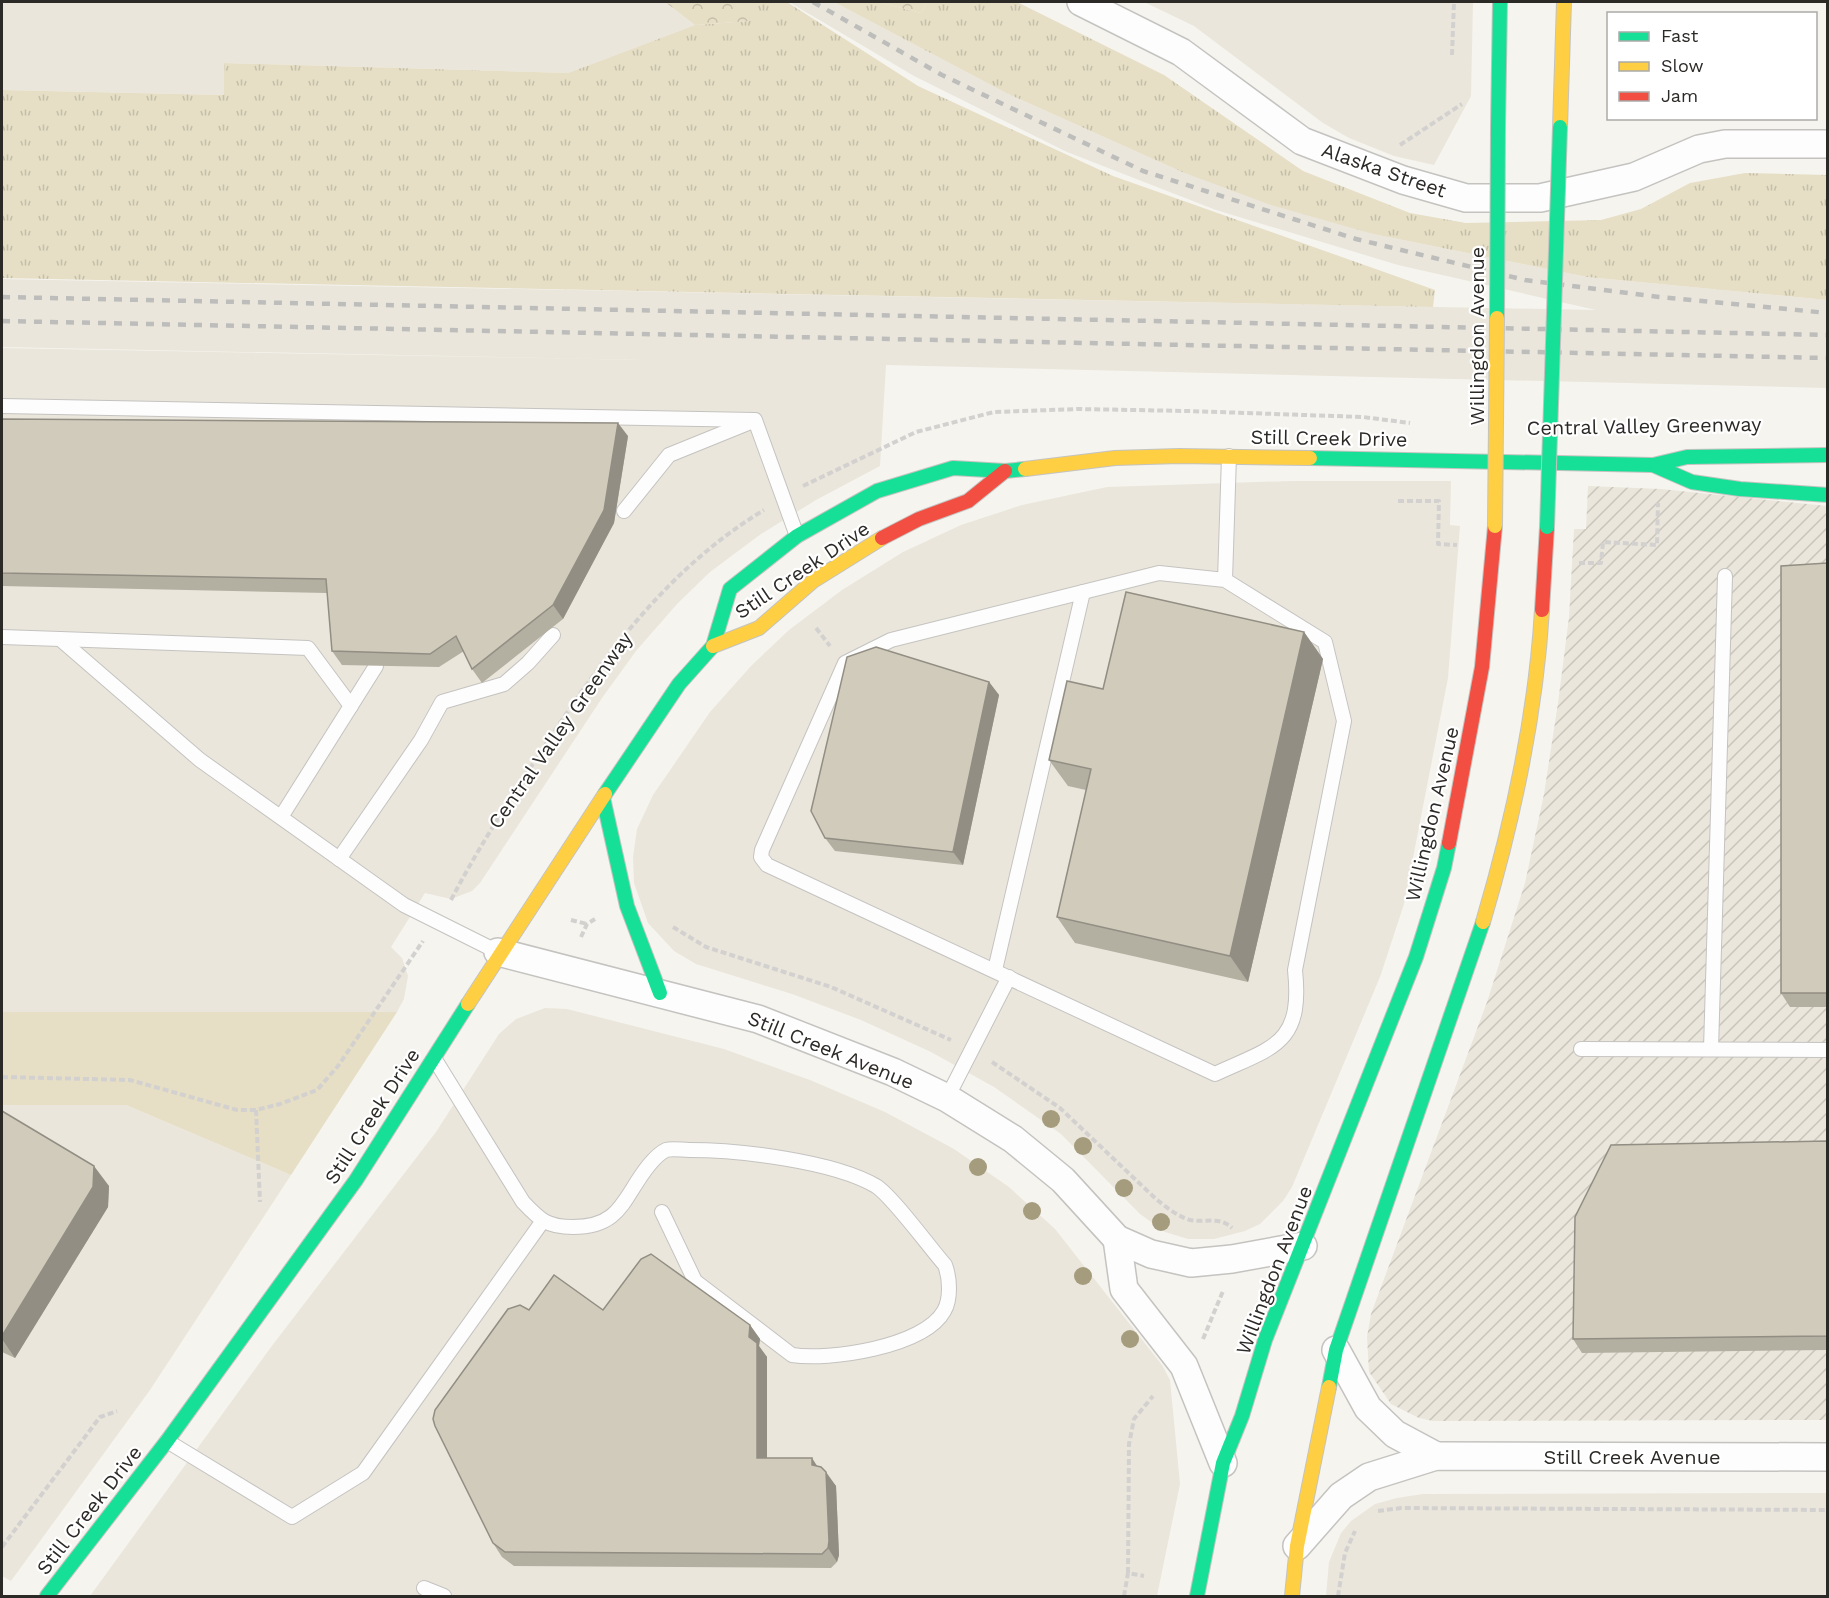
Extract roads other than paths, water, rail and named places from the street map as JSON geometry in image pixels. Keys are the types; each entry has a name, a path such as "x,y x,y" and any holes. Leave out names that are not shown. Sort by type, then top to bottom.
{"main road":[{"name":"Willingdon Avenue","path":"1197,1596 1223,1463 1242,1416 1265,1340 1416,957 1444,868 1482,667 1495,526 1500,2"},
{"path":"1292,1596 1297,1546 1336,1350 1477,945 1500,865 1539,667 1547,527 1564,2"},
{"name":"Still Creek Drive","path":"47,1596 167,1441 356,1179 434,1058 498,952 679,684 713,646 730,589 797,536 877,491 953,468 1005,471 1115,458 1229,456 1653,465 1687,457 1827,455"},
{"name":"Still Creek Drive","path":"1653,465 1692,482 1740,489 1827,495"},
{"name":"Still Creek Drive","path":"713,646 759,628 813,581 864,548 919,519 968,501 1005,471"},
{"path":"603,798 615,861 627,906 660,993"}],"street":[{"name":"Alaska Street","path":"1081,2 1181,52 1302,141 1403,180 1466,198 1540,198 1634,177 1700,149 1725,144 1827,144"},
{"name":"Still Creek Avenue","path":"498,952 758,1019 813,1039 947,1098 1013,1139 1062,1180 1117,1239 1151,1254 1191,1263 1232,1259 1303,1246"},
{"path":"1117,1239 1124,1289 1184,1366 1223,1463"},
{"name":"Still Creek Avenue","path":"1336,1350 1368,1408 1395,1434 1436,1456"},
{"name":"Still Creek Avenue","path":"1297,1546 1341,1496 1369,1477 1436,1456 1827,1457"}],"lane":[{"path":"2,406 755,420"},
{"path":"755,420 797,536"},
{"path":"624,511 669,455 755,420"},
{"path":"1225,580 1229,456"},
{"path":"1160,573 1225,580 1326,642 1344,721 1296,970 1298,994 1292,1024 1277,1045 1215,1074 767,865 761,857 762,850 845,663 891,639 1083,592 1160,573"},
{"path":"1711,1049 1725,576"},
{"path":"995,970 1083,592"},
{"path":"339,859 421,740 442,702 504,684 528,663 553,635"},
{"path":"2,637 308,648 351,706"},
{"path":"60,639 200,760 404,905 498,952"},
{"path":"281,817 376,666"},
{"path":"947,1098 1009,977"},
{"path":"1581,1049 1827,1050"},
{"path":"434,1058 523,1202 542,1222 564,1227 588,1227 606,1222 620,1210 656,1156 667,1150 730,1150 802,1163 858,1178 878,1188 945,1265 949,1276 944,1311 926,1329 861,1351 811,1358 792,1355 695,1281 662,1212"},
{"path":"167,1441 292,1517 363,1473 542,1222"},
{"path":"424,1588 444,1596"}],"railway":[{"path":"813,2 942,75 1143,171 1356,239 1525,280 1659,297 1828,313"},
{"path":"2,297 1828,335"},
{"path":"2,321 1828,358"}]}
